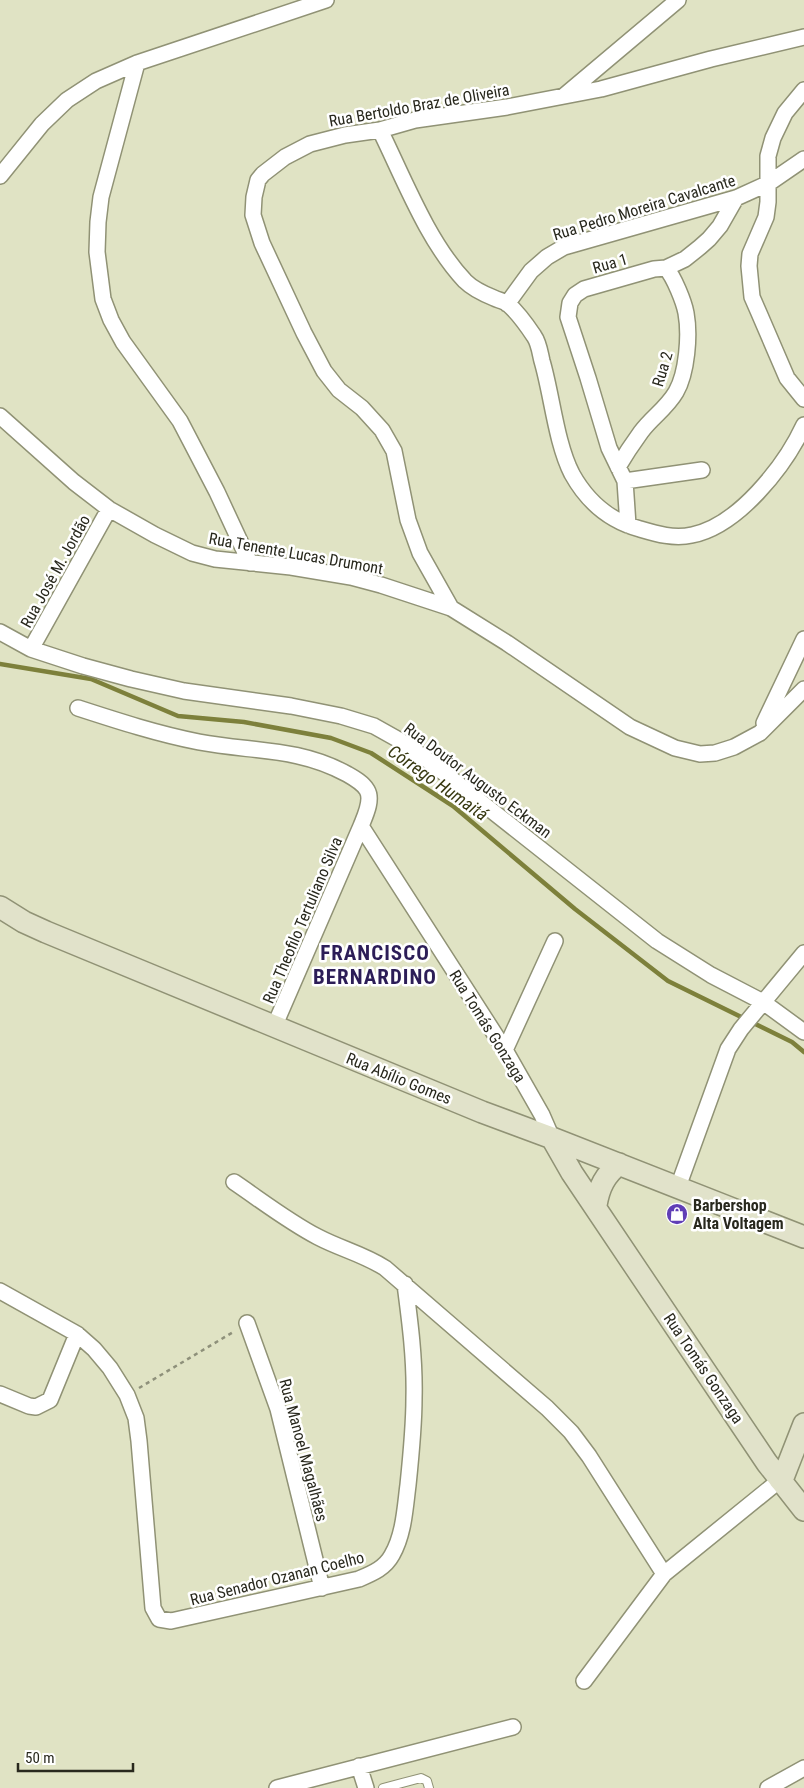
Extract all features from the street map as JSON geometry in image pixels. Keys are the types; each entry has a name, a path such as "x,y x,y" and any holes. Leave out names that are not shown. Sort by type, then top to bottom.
{"street":[{"path":"0,176 42,124 67,100 96,81 137,63 326,0"},
{"path":"562,97 678,0"},
{"name":"Rua Bertoldo Braz de Oliveira","path":"450,608 420,553 408,520 394,451 382,430 362,408 339,390 324,371 262,243 253,215 254,197 258,180 285,157 310,144 345,135 380,130 415,120 600,90 711,59 804,37"},
{"path":"137,63 100,206 97,252 103,299 111,320 123,342 180,421 217,492 250,563"},
{"path":"804,90 785,113 773,138 768,156 769,183 766,216 750,254 749,266 752,297 787,378 804,399"},
{"path":"380,130 434,241 466,282 483,294 507,304 535,338 549,385 560,442 566,461 587,496 602,511 628,526 666,536 691,535 710,530 731,518 771,478 804,425"},
{"name":"Rua Pedro Moreira Cavalcante","path":"507,304 531,272 546,257 564,247 736,198 769,183 804,159"},
{"name":"Rua 1","path":"618,467 609,448 568,317 570,303 575,294 584,289 654,269 666,268 685,259 709,239 736,198"},
{"name":"Rua 2","path":"618,467 642,431 663,410 677,390 684,366 688,335 686,311 671,274 666,268"},
{"name":"Rua Tenente Lucas Drumont","path":"0,416 74,482 109,509 155,536 192,553 215,559 291,567 351,577 450,608 506,643 630,727 675,748 700,754 715,753 734,747 760,732 804,689"},
{"path":"618,467 625,481 628,526"},
{"path":"625,481 702,470"},
{"name":"Rua José M. Jordão","path":"31,649 109,509"},
{"name":"Rua Doutor Augusto Eckman","path":"0,632 31,649 83,666 184,691 309,710 341,716 374,726 400,740 429,761 657,941 711,975 764,1002 804,1032"},
{"path":"760,732 804,638"},
{"path":"78,708 161,734 201,742 270,750 319,760 353,777 368,790 369,802 361,826"},
{"name":"Rua Theofilo Tertuliano Silva","path":"274,1027 361,826"},
{"name":"Rua Tomás Gonzaga","path":"361,826 505,1050 572,1173 780,1480 804,1510"},
{"name":"Rua Abílio Gomes","path":"0,907 24,922 46,932 274,1027 482,1112 804,1236"},
{"path":"505,1050 555,941"},
{"path":"678,1187 728,1049 741,1029 804,953"},
{"path":"596,1206 597,1195 604,1179 619,1164"},
{"path":"234,1182 319,1238 370,1258 405,1284 547,1408 571,1432 589,1456 664,1574"},
{"name":"Rua Senador Ozanan Coelho","path":"127,1395 136,1418 153,1608 159,1619 171,1621 359,1579 385,1565 393,1554 404,1519 414,1397 413,1359 405,1284"},
{"path":"0,1291 77,1334 94,1349 110,1368 127,1395"},
{"name":"Rua Manoel Magalhães","path":"247,1323 278,1408 322,1588"},
{"path":"0,1394 36,1407 50,1400 77,1334"},
{"path":"584,1681 664,1574 780,1480 784,1475 804,1424"},
{"path":"780,1480 804,1500"},
{"path":"277,1788 513,1727"},
{"path":"359,1766 366,1788"},
{"path":"772,1787 804,1768"}],"lane":[{"path":"383,1788 422,1778 427,1781 429,1788"}],"path":[{"path":"127,1395 247,1323"}],"building":[{"name":"Barbershop Alta Voltagem","path":"680,1204 685,1208 675,1223 668,1219"}],"waterway":[{"name":"Córrego Humaitá","path":"0,664 91,679 178,716 244,722 331,738 371,753 453,806 575,909 668,981 792,1042 804,1052"}],"place":[{"name":"Barbershop Alta Voltagem","path":"677,1214"}],"district":[{"name":"FRANCISCO BERNARDINO","path":"375,965"}]}
